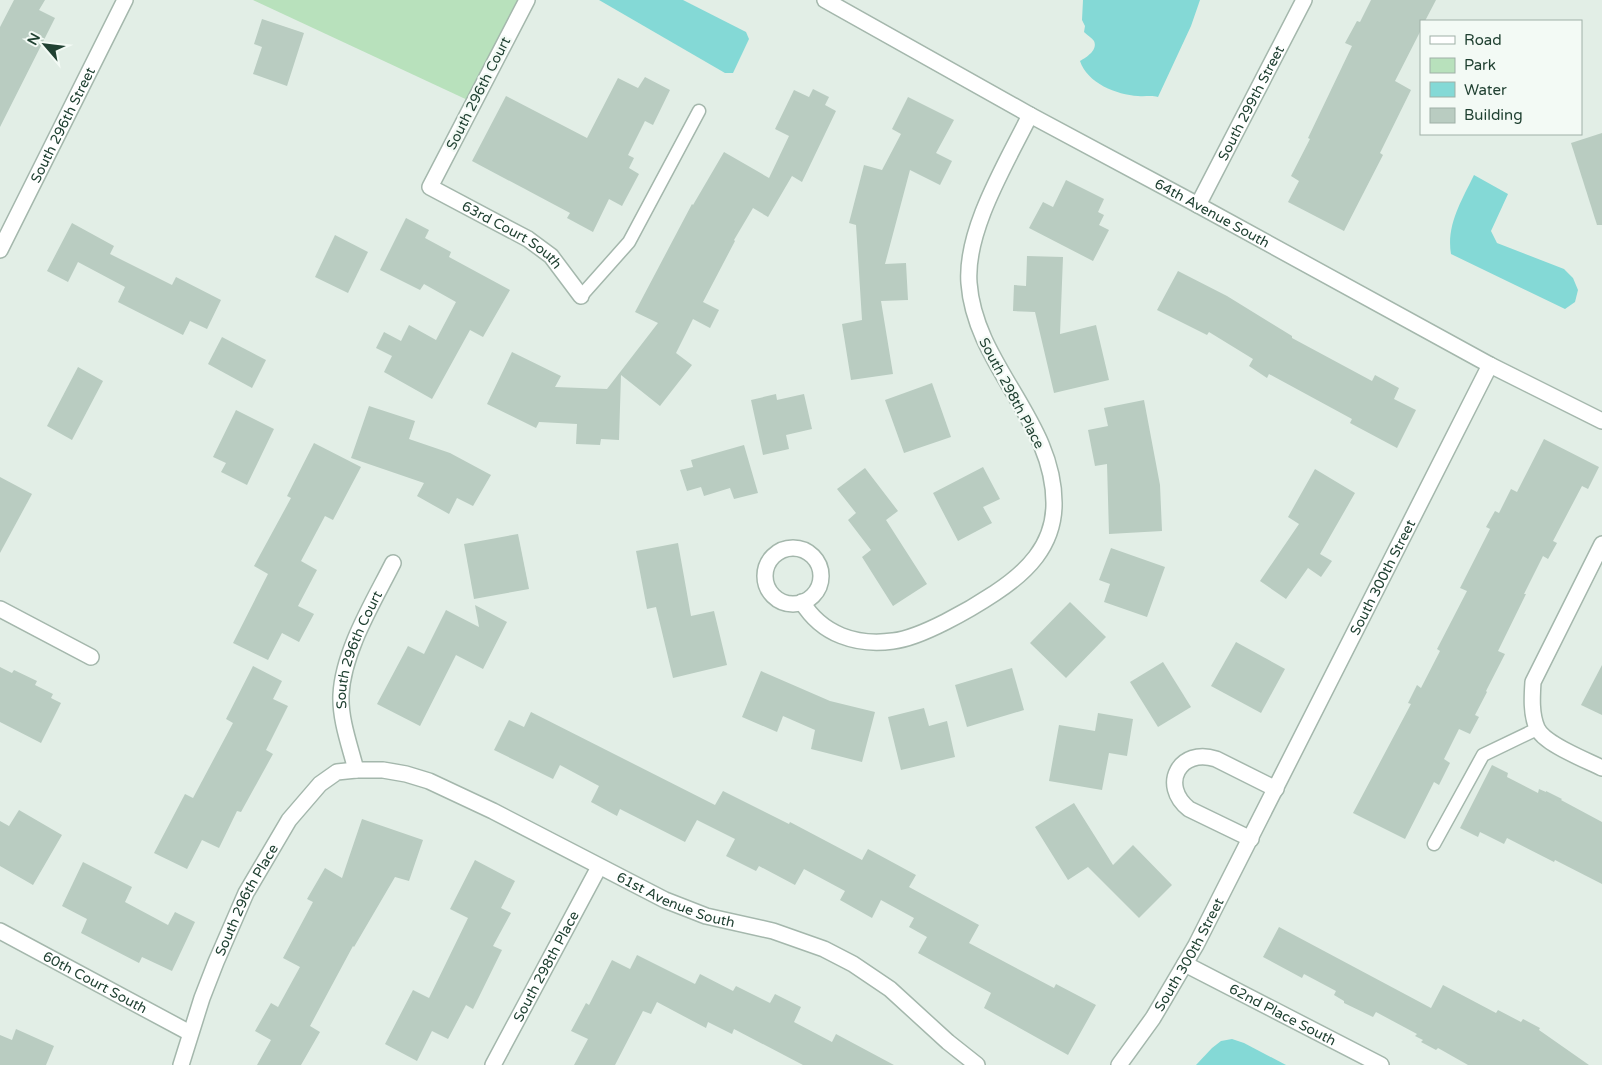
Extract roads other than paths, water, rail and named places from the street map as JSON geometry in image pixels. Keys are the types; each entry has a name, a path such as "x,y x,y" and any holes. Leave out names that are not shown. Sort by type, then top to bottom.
{"street":[{"name":"South 296th Street","path":"0,250 126,0"},
{"name":"South 296th Court","path":"430,187 526,0"},
{"name":"64th Avenue South","path":"825,0 1030,115 1490,365 1602,421"},
{"name":"South 299th Street","path":"1198,205 1304,0"},
{"name":"South 298th Place","path":"802,602 817,621 847,638 866,643 897,641 916,635 991,596 1030,566 1044,546 1049,535 1054,513 1054,499 1049,468 1036,433 982,338 973,310 969,282 969,265 977,228 1030,115"},
{"name":"63rd Court South","path":"430,187 528,239 552,256 581,296"},
{"name":"South 300th Street","path":"1119,1065 1154,1018 1185,964 1251,839 1490,365"},
{"path":"1602,544 1533,682 1532,705 1537,729 1554,745 1602,768"},
{"name":"South 296th Court","path":"356,770 342,710 341,694 343,680 355,640 393,563"},
{"path":"0,609 91,657"},
{"path":"1251,839 1189,809 1182,803 1176,795 1174,785 1180,767 1188,760 1197,756 1207,756 1276,789"},
{"name":"61st Avenue South","path":"356,770 383,770 429,781 494,811 599,867 684,908 716,919 780,932 833,953 890,989 948,1042 977,1065"},
{"name":"South 296th Place","path":"181,1065 202,998 246,893 289,820 320,784 337,772 356,770"},
{"name":"South 298th Place","path":"493,1065 599,867"},
{"name":"60th Court South","path":"0,931 190,1034"},
{"name":"62nd Place South","path":"1185,964 1381,1065"}],"lane":[{"path":"581,296 629,242 699,110"},
{"path":"1434,844 1483,754 1537,729"}],"water":[{"path":"599,0 683,0 746,32 749,39 733,73 725,73"},
{"path":"1083,0 1200,0 1191,26 1158,97 1121,93 1104,86 1089,76 1080,61 1091,53 1095,44 1084,32 1085,26 1082,20"},
{"path":"1474,175 1508,194 1491,231 1497,243 1564,269 1573,278 1578,290 1575,302 1565,309 1451,254 1450,243 1453,223 1460,203"},
{"path":"1232,1039 1244,1043 1286,1065 1196,1065 1221,1041"}]}
